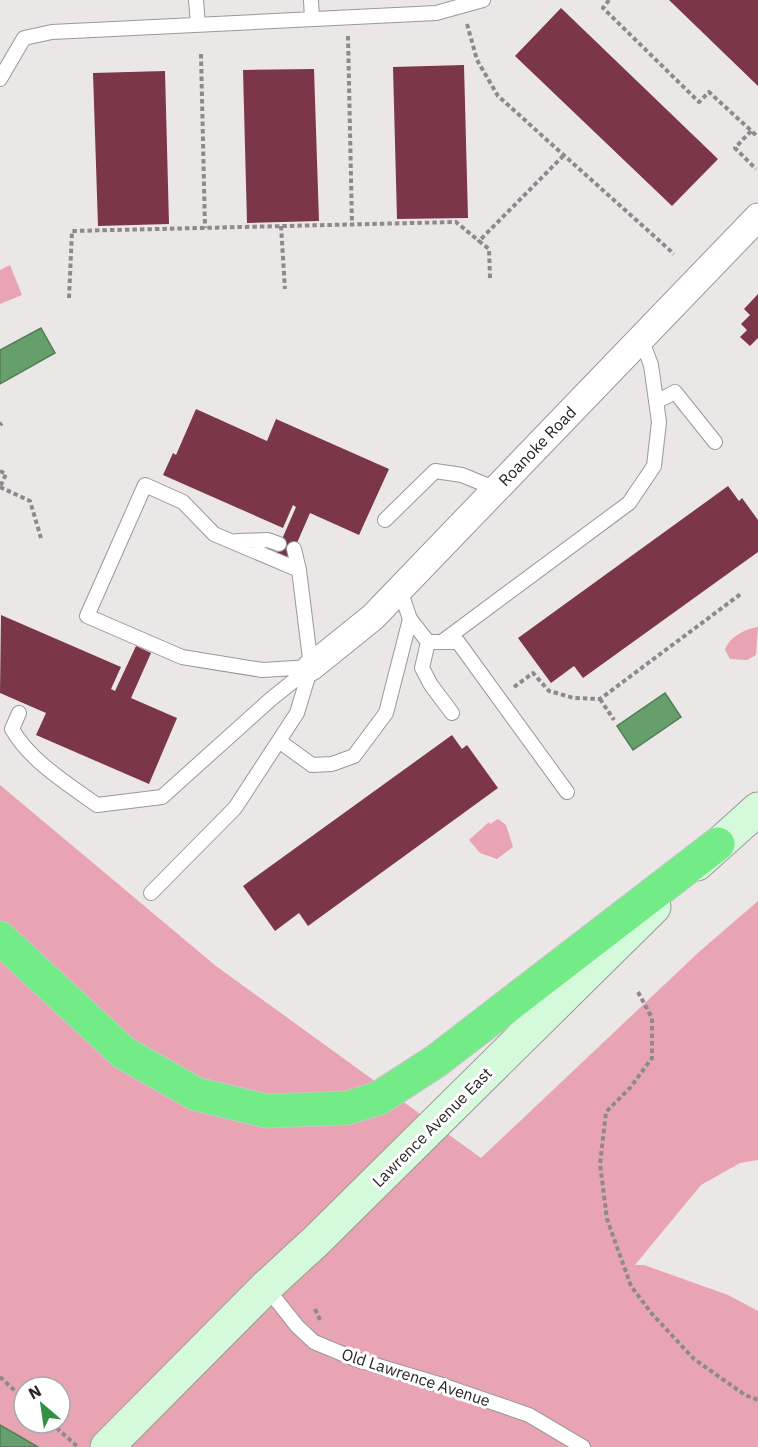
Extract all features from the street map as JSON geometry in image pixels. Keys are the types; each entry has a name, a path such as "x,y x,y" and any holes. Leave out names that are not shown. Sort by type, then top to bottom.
{"highway":[{"path":"0,938 124,1053 196,1094 266,1111 347,1108 379,1098 436,1061 718,844"}],"main road":[{"name":"Lawrence Avenue East","path":"107,1447 266,1287 718,844 758,808"}],"street":[{"name":"Roanoke Road","path":"311,667 373,617 400,590 758,218"}],"lane":[{"path":"196,0 198,25"},
{"path":"311,0 312,19"},
{"path":"0,79 24,38 52,32 436,13 483,0"},
{"path":"443,642 628,503 654,466 659,422 651,365 641,339"},
{"path":"656,402 675,392 715,442"},
{"path":"385,520 435,471 462,475 495,489"},
{"path":"299,570 214,534 183,502 145,485 87,616 182,657 262,670 311,667"},
{"path":"231,541 268,540 279,544"},
{"path":"151,893 234,808 297,713 311,667 299,570 294,549"},
{"path":"400,590 410,619 428,642"},
{"path":"279,741 312,765 332,764 354,756 386,713 410,619"},
{"path":"428,642 458,642 567,792"},
{"path":"428,642 422,668 431,685 452,713"},
{"path":"19,713 12,729 17,739 57,776 97,805 162,797 271,699 311,667"},
{"name":"Old Lawrence Avenue","path":"266,1287 297,1326 314,1342 355,1359 529,1414 583,1447"}],"path":[{"path":"609,0 603,8 699,102 709,92 758,137"},
{"path":"462,6 477,60 498,96 674,254"},
{"path":"347,17 352,225"},
{"path":"201,54 205,228"},
{"path":"751,131 735,148 756,169"},
{"path":"479,241 565,154"},
{"path":"69,298 72,231 456,222 489,249 490,278"},
{"path":"281,226 285,289"},
{"path":"0,471 6,474 0,487 30,501 41,538"},
{"path":"500,699 533,673 549,691 574,698 600,699 742,593"},
{"path":"600,699 614,720"},
{"path":"638,992 652,1018 652,1058 630,1088 606,1112 600,1164 607,1219 632,1286 652,1314 694,1359 745,1395 758,1400"},
{"path":"0,1377 12,1388"},
{"path":"65,1435 79,1447"}],"shaded area":[{"path":"10,265 22,295 0,304 0,270"},
{"path":"41,328 55,353 0,384 0,350"},
{"path":"758,627 756,655 747,660 730,659 725,650 730,641 743,632"},
{"path":"665,693 681,717 633,750 617,726"},
{"path":"0,785 216,966 481,1158 700,951 758,901 758,1160 740,1163 701,1185 635,1265 644,1265 728,1295 758,1311 758,1447 0,1447"},
{"path":"498,819 506,825 513,847 497,859 480,853 469,840 489,822 490,824"},
{"path":"0,1425 12,1432 12,1435 17,1435 38,1447 0,1447"}],"building":[{"path":"669,0 758,0 758,86"},
{"path":"561,8 718,159 672,206 515,56"},
{"path":"464,65 468,218 397,219 393,67"},
{"path":"314,69 319,221 247,223 243,70"},
{"path":"165,71 169,224 98,226 93,73"},
{"path":"758,294 758,338 750,346 740,337 747,330 741,324 750,315 744,309"},
{"path":"196,409 267,441 276,419 389,469 359,535 310,513 290,559 276,553 296,507 293,505 283,528 163,475 173,453 176,455"},
{"path":"728,486 739,501 742,498 758,520 758,552 583,678 574,666 551,683 518,638"},
{"path":"1,615 121,667 111,689 115,691 136,646 151,653 131,698 177,718 149,784 36,735 46,713 0,693"},
{"path":"452,735 462,749 467,745 498,788 308,926 299,913 275,931 243,886"}]}
